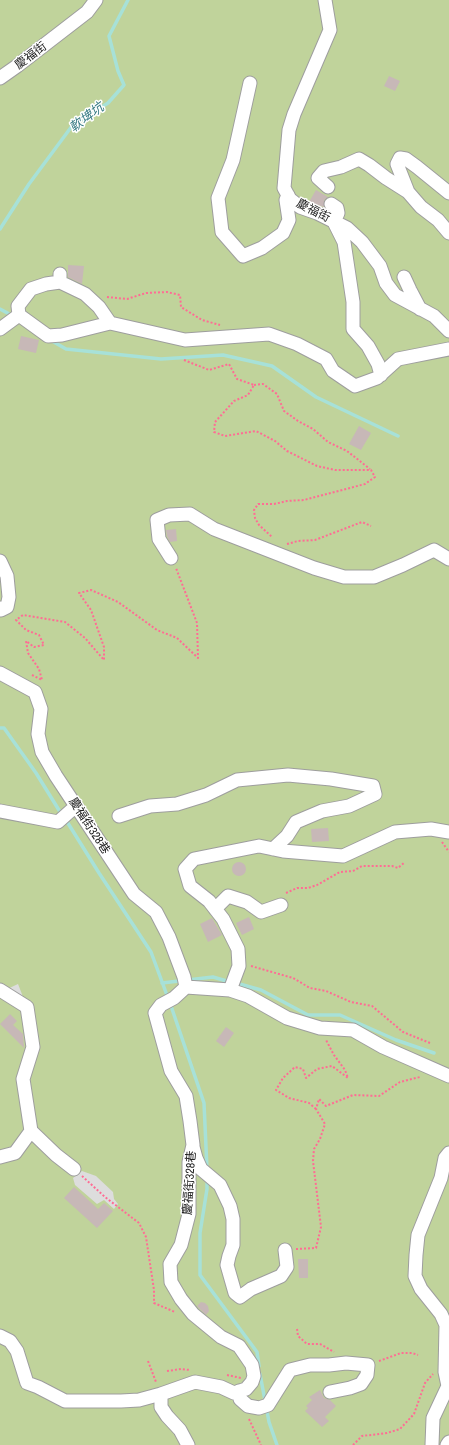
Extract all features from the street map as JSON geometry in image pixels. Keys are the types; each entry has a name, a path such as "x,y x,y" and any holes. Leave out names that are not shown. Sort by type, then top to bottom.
{"street":[{"name":"慶福街","path":"0,78 87,12 96,0"},
{"name":"慶福街","path":"325,0 330,30 294,114 289,130 284,188 290,199 300,207 317,213 347,228 362,242 380,266 386,284 395,295 434,316 449,331"},
{"path":"250,83 233,160 218,198 222,232 243,256 262,248 282,233 289,220 286,200 288,195"},
{"path":"408,192 397,164 400,158 406,159 449,193"},
{"path":"328,187 318,178 324,171 341,167 359,159 408,192 421,207 438,220 449,233"},
{"path":"331,204 337,208 338,213 334,222 344,242 353,302 354,329 368,346 378,364 381,375"},
{"path":"404,277 420,309"},
{"path":"110,323 99,307 86,294 60,278 31,289 18,306 19,315 48,336 62,335 110,323 185,340 269,334 297,344 326,359 333,371 355,386 377,378 398,359 449,349"},
{"path":"0,329 19,315"},
{"path":"172,558 158,539 157,520 169,515 190,514 214,529 314,568 344,577 374,577 434,550 449,559"},
{"path":"0,561 8,576 9,597 7,607 1,610 0,608"},
{"name":"慶福街328巷","path":"0,673 35,692 41,709 38,734 42,752 56,776 72,809 134,894 156,912 169,937 185,982 174,998 161,1004 155,1013 171,1071 186,1096 193,1145 189,1162 189,1214 181,1245 170,1264 171,1282 181,1299 193,1314 221,1337 239,1346 248,1358 252,1365 254,1376 252,1382 246,1389 239,1391"},
{"path":"119,816 150,806 177,804 206,795 237,780 288,776 331,779 373,786 375,794 349,806 322,811 296,822 287,836 273,849"},
{"name":"慶福街328巷","path":"0,811 58,822 72,809"},
{"path":"230,989 239,966 238,950 230,932 215,909 209,901 190,886 185,869 194,859 259,846 283,851 343,856 395,832 431,830 449,832"},
{"path":"215,909 228,896 247,902 260,912 283,899"},
{"path":"185,982 230,989 248,996 287,1018 320,1028 353,1030 383,1047 444,1074"},
{"path":"0,990 27,1007 33,1047 23,1079 31,1131 56,1155 74,1168"},
{"path":"0,1157 15,1153 31,1131"},
{"path":"193,1145 196,1158 202,1169 220,1185 230,1206 233,1220 233,1245 229,1256 228,1265 234,1293 240,1297 252,1289 281,1276 287,1267 285,1250"},
{"path":"432,1445 434,1418 448,1386 445,1372 446,1325 441,1314 421,1289 415,1276 418,1235 449,1152"},
{"path":"0,1336 10,1341 17,1352 27,1383 65,1401 139,1400 195,1382 221,1387 234,1393 239,1391 240,1399 248,1406 264,1407 290,1370 310,1365 346,1363 368,1365 367,1375 361,1384 330,1392"},
{"path":"161,1394 162,1407 167,1416 180,1430 188,1445"}],"path":[{"path":"107,297 127,299 146,292 167,292 180,295 180,307 202,320 222,325"},
{"path":"184,360 208,370 229,364 237,379 254,385 263,384 277,394 284,411 313,429 328,442 347,451 371,470 375,477 365,484 304,500 287,501 274,504 258,504 254,510 255,518 259,525 274,540"},
{"path":"254,385 248,395 234,401 215,422 214,432 225,436 256,431 275,440 287,451 317,466 335,470 371,470"},
{"path":"285,545 298,541 315,540 362,522 371,526"},
{"path":"31,675 42,680 39,669 28,653 26,641 34,647 44,645 39,635 26,630 16,620 22,615 66,622 85,638 104,660 104,647 91,610 79,593 91,590 118,602 157,630 177,638 198,658 198,623 172,558"},
{"path":"283,899 297,888 308,888 317,885 340,872 353,871 362,866 392,866 398,868 404,862"},
{"path":"238,958 252,967 293,978 310,988 326,991 351,1002 372,1006 403,1032 430,1043"},
{"path":"285,1250 316,1248 321,1227 313,1161 314,1149 320,1139 325,1124 316,1109 309,1103 289,1098 276,1090 283,1078 295,1067 302,1069 306,1078 317,1069 332,1066 348,1078 345,1070 334,1055 320,1028"},
{"path":"316,1109 319,1099 326,1106 353,1095 379,1096 400,1082 444,1074"},
{"path":"74,1168 105,1197 139,1223 146,1237 154,1290"},
{"path":"297,1329 298,1336 307,1344 320,1344 337,1352"},
{"path":"368,1365 401,1354 412,1353 418,1355"},
{"path":"353,1445 362,1436 387,1433 400,1429 414,1414 425,1383 446,1359"},
{"path":"148,1361 161,1394"},
{"path":"249,1419 261,1445"}],"green space":[{"path":"0,0 449,0 449,1445 0,1445"}],"shaded area":[{"path":"18,984 27,1007 3,991"},
{"path":"82,1171 96,1176 113,1192 114,1199 118,1204 114,1209 104,1200 97,1204 75,1185 73,1178"}],"building":[{"path":"389,76 400,81 395,91 384,86"},
{"path":"316,190 328,197 324,200 324,207 309,202"},
{"path":"68,265 84,266 82,284 68,277"},
{"path":"21,336 39,340 36,353 18,349"},
{"path":"359,426 371,433 361,450 349,444"},
{"path":"176,529 177,541 170,542 166,530"},
{"path":"328,828 329,841 312,842 311,829"},
{"path":"236,862 242,862 246,866 246,872 242,876 236,876 232,872 232,866"},
{"path":"249,917 254,929 242,935 236,923"},
{"path":"212,918 222,935 208,942 200,924"},
{"path":"10,1014 17,1021 13,1025 23,1034 24,1048 0,1024"},
{"path":"226,1027 234,1033 224,1047 216,1041"},
{"path":"74,1187 98,1209 104,1203 113,1211 97,1228 64,1198"},
{"path":"298,1259 308,1259 308,1278 299,1278"},
{"path":"201,1302 208,1306 209,1311 206,1315 197,1306"},
{"path":"320,1390 324,1398 330,1400 336,1406 325,1417 329,1421 322,1427 305,1411 308,1408 306,1406 312,1400 309,1397"}],"waterway":[{"name":"軟埤坑","path":"0,229 29,184 72,126 108,103 124,85 118,71 109,36 128,0"},
{"path":"0,309 13,316"},
{"path":"52,341 66,349 161,359 223,355 272,366 316,397 398,436"},
{"path":"0,728 4,728 36,773 62,815"},
{"path":"66,820 151,952 168,998"},
{"path":"162,983 213,977 230,982"},
{"path":"236,983 261,990 308,1015 340,1015 396,1040 434,1053"},
{"path":"170,1003 204,1103 207,1169"},
{"path":"207,1179 207,1189 200,1233 200,1275 257,1352 259,1366"},
{"path":"260,1374 269,1422 277,1445"}]}
